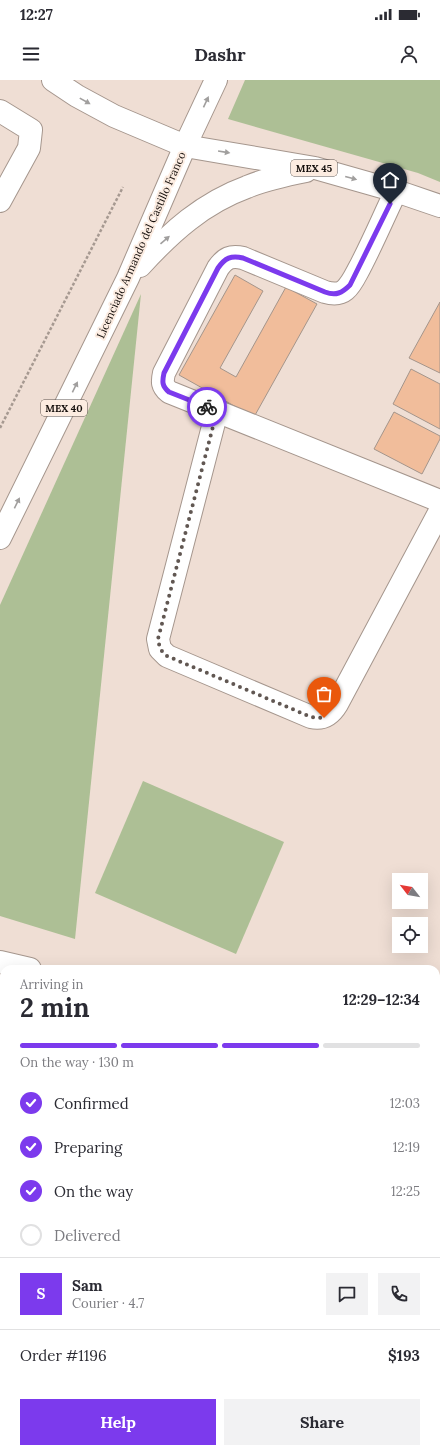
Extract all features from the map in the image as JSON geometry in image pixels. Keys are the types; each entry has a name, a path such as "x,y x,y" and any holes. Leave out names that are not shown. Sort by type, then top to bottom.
{"main road":[{"name":"MEX 45","path":"53,80 77,96 114,116 185,146 315,168 396,191 440,206"},
{"name":"Licenciado Armando del Castillo Franco","path":"0,538 128,278 185,146 216,80"},
{"path":"0,111 31,130 29,148 0,201"},
{"path":"128,278 160,244 190,217 247,186 315,168"},
{"path":"396,191 350,285 344,291 331,294 236,256 229,257 223,261 164,373 162,382 164,388 169,392 440,501"},
{"path":"217,411 158,639 160,649 167,656 311,717 324,718 331,714 337,704 440,511"},
{"path":"0,962 13,965"}],"path":[{"path":"0,428 123,188"}],"green space":[{"path":"245,80 440,80 440,182 418,173 228,119"},
{"path":"141,294 75,939 0,916 0,605"},
{"path":"143,781 284,842 236,954 95,893"}],"building":[{"path":"235,275 263,291 220,368 236,377 286,287 317,304 254,417 179,375"},
{"path":"440,302 440,373 409,358"},
{"path":"411,369 440,384 440,429 393,404"},
{"path":"394,412 440,436 440,439 422,474 374,449"}],"way so far":[{"path":"207,407 217,411 158,639 160,649 167,656 311,717 324,718"}],"route":[{"path":"207,407 169,392 164,388 162,382 164,373 223,261 229,257 236,256 325,292 331,294 339,293 344,291 350,285 390,204"}]}
